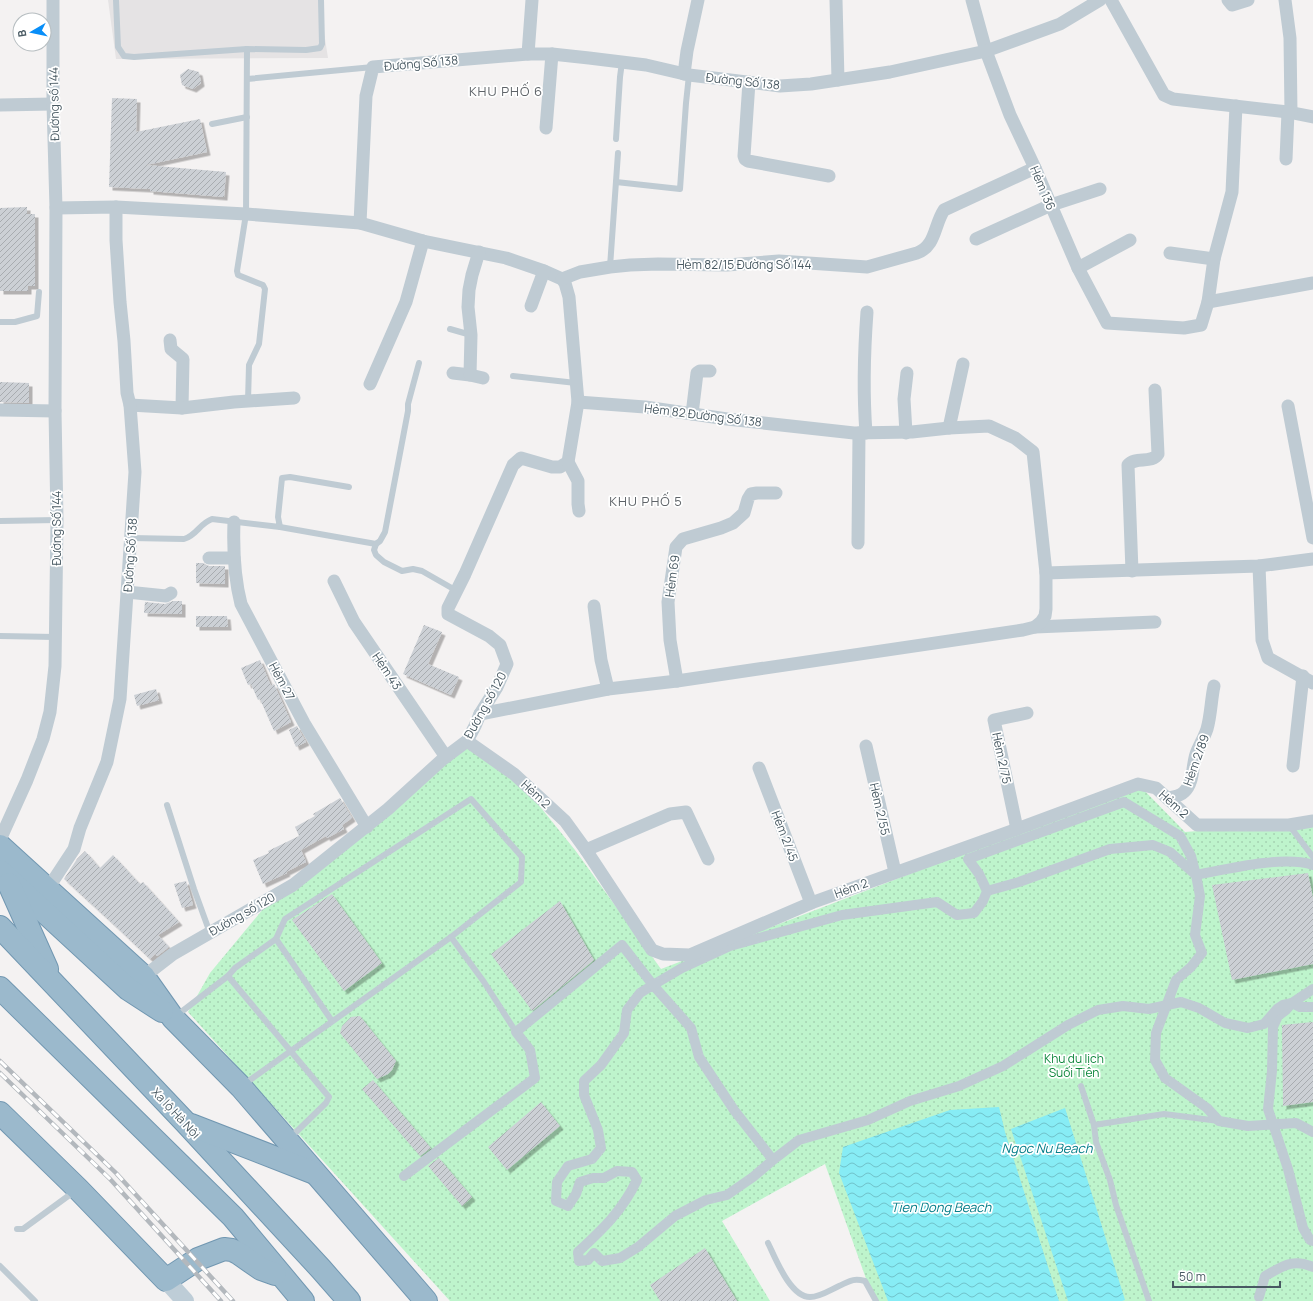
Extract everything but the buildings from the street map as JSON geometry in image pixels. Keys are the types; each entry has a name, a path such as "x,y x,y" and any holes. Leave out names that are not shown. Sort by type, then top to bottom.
{"highway":[{"path":"0,846 42,897 173,1018 240,1087 426,1301"},
{"path":"3,873 42,897"},
{"path":"3,873 54,985"},
{"name":"Xa lộ Hà Nội","path":"0,927 186,1123 322,1269 349,1301"},
{"path":"0,988 233,1217 304,1301"},
{"path":"0,1003 29,1017"},
{"path":"0,1113 78,1189 166,1280 198,1259 224,1249 232,1250 238,1253 261,1269 282,1276"},
{"path":"186,1123 314,1173"}],"main road":[{"path":"166,1280 185,1301"}],"street":[{"name":"Đường số 144","path":"53,0 53,104 56,208"},
{"path":"528,54 532,0"},
{"path":"687,75 687,51 698,0"},
{"path":"836,0 838,80"},
{"name":"Hẻm 136","path":"972,0 986,51 1010,115 1035,168 1050,206 1078,268 1107,323 1184,328 1202,326 1208,302"},
{"name":"Đường Số 138","path":"360,224 366,96 373,67 528,54 552,54 646,65 687,75 780,86 811,84 890,72 986,51 1060,24 1100,0"},
{"path":"1111,0 1164,95 1173,100 1290,112 1313,117"},
{"path":"1228,0 1232,5 1248,0"},
{"path":"1285,0 1290,38 1290,112 1286,159"},
{"path":"546,128 552,54"},
{"path":"749,82 745,159 748,161 829,176"},
{"path":"0,105 53,104"},
{"path":"1236,106 1232,192 1214,259 1208,302 1313,283"},
{"name":"Hẻm 82/15 Đường Số 144","path":"562,280 580,272 630,264 727,265 779,261 867,267 925,250 931,242 944,210 1035,168"},
{"path":"976,240 1050,206 1100,189"},
{"path":"56,208 116,206 246,214 360,224 423,242 506,258 544,271 562,280 565,283 569,297 578,402 568,462 578,481 579,511"},
{"name":"Đường Số 138","path":"42,897 74,849 80,828 107,762 120,699 135,472 120,302 116,240 116,206"},
{"name":"Đường Số 144","path":"0,837 27,780 43,739 50,712 55,666 57,520 55,411 56,208"},
{"path":"1078,268 1130,240"},
{"path":"370,384 406,302 423,242"},
{"path":"470,375 472,335 468,307 469,290 479,252"},
{"path":"1170,253 1214,259"},
{"path":"531,306 544,271"},
{"path":"858,543 867,312"},
{"path":"170,340 171,349 183,359 182,408"},
{"path":"949,428 963,364"},
{"path":"692,414 697,373 700,371 710,370"},
{"path":"453,372 483,378"},
{"path":"906,432 904,399 907,373"},
{"path":"1132,571 1128,465 1130,462 1156,457 1158,454 1155,390"},
{"path":"130,406 182,408 294,398"},
{"name":"Hẻm 82 Đường Số 138","path":"578,402 645,407 820,430 862,433 906,432 989,426 1015,438 1032,452 1046,573 1045,616 1035,627"},
{"path":"1288,406 1313,538"},
{"path":"0,410 55,411"},
{"name":"Đường số 120","path":"136,983 173,954 293,885 367,827 467,740 480,714 497,687 507,664 500,645 489,636 448,614 448,608 513,465 521,458 552,467 560,467 568,462"},
{"name":"Hẻm 69","path":"677,681 670,640 668,602 676,547 683,539 733,523 744,513 751,494 776,493"},
{"name":"Hẻm 27","path":"234,522 234,558 237,587 241,604 304,723 367,827"},
{"path":"209,558 234,558"},
{"path":"1046,573 1259,566 1313,559"},
{"path":"1259,566 1262,640 1268,658 1308,680 1293,766"},
{"name":"Hẻm 43","path":"334,581 354,622 446,757"},
{"path":"127,592 166,596 171,593"},
{"path":"594,606 600,652 608,689"},
{"path":"480,714 608,689 677,681 1035,627 1155,622"},
{"name":"Hẻm 2/89","path":"1167,798 1177,796 1184,792 1190,783 1196,754 1206,732 1210,718 1211,699 1214,686"},
{"name":"Hẻm 2/75","path":"1018,829 994,720 1027,713"},
{"name":"Hẻm 2","path":"467,740 520,779 565,821 652,950 663,954 690,955 811,903 1018,829 1138,784 1156,788 1197,825 1290,825 1313,821"},
{"name":"Hẻm 2/55","path":"866,746 895,872"},
{"name":"Hẻm 2/45","path":"759,768 811,903"},
{"path":"1313,1007 1300,1007 1292,1003 1283,1005 1277,1009 1264,1024 1248,1028 1225,1023 1199,1008 1180,1002 1166,1006 1149,1008 1123,1006 1098,1010 1068,1025 1003,1066 959,1086 910,1101 868,1120 799,1140 753,1177 727,1195 706,1200 675,1216 638,1247 620,1258 602,1261 594,1253 588,1260 579,1261 578,1252 598,1235 616,1215 630,1195 637,1180 632,1172 617,1171 604,1178 593,1178 580,1182 576,1194 568,1206 556,1202 557,1182 568,1166 592,1159 601,1148 598,1130 584,1095 584,1081 601,1065 624,1033 627,1010 640,993 682,968 730,946 842,915 937,902 957,915 974,913 983,901 987,890 968,859 1124,802 1180,836 1191,856 1200,896 1195,935 1202,953 1191,967 1176,980 1166,1006 1156,1033 1154,1060 1165,1078 1207,1108 1219,1121 1248,1126 1296,1123 1313,1132"},
{"path":"586,850 670,814 686,812 708,859"},
{"path":"987,890 1019,882 1110,849 1153,845 1170,852 1196,875"},
{"path":"1196,875 1252,864 1290,861 1313,866"},
{"path":"404,1176 535,1078 530,1050 516,1032 622,945 653,985 691,1028 699,1057 734,1110 773,1160"},
{"path":"1313,989 1292,1003 1278,1016 1273,1027 1272,1071 1268,1109 1288,1169 1303,1228 1310,1240 1313,1241"},
{"path":"1259,1297 1266,1276 1286,1264 1304,1263 1313,1266"}],"lane":[{"path":"116,0 118,47 124,56 134,57 246,50 306,50 320,48 322,44 321,0"},
{"path":"246,50 246,214 237,271 238,275 263,285 265,289 259,344 249,366 248,401"},
{"path":"616,139 622,62"},
{"name":"Đường Số 138","path":"247,79 373,67"},
{"path":"616,182 680,189 687,75"},
{"path":"212,124 247,117"},
{"path":"610,267 618,153"},
{"path":"0,322 15,322 37,316 39,292"},
{"path":"450,329 472,335"},
{"path":"419,363 408,404 408,411 385,532 380,542 376,544 374,550 376,555 384,562 402,571 413,569 422,571 457,591"},
{"path":"513,376 576,383"},
{"path":"280,527 278,517 282,478 290,477 349,487"},
{"path":"131,538 191,537 205,521 212,519 280,527 376,544"},
{"path":"0,521 57,520"},
{"path":"0,636 55,637"},
{"path":"173,1018 228,976 235,968 276,939 286,919 470,799 522,857 521,882 451,937 240,1087"},
{"path":"167,805 210,933"},
{"path":"1290,825 1313,857"},
{"path":"451,937 484,982 516,1032"},
{"path":"276,939 332,1021"},
{"path":"228,976 329,1097 326,1103 287,1141"},
{"path":"1081,1086 1094,1125 1096,1142 1110,1180 1116,1205 1149,1301"},
{"path":"1094,1125 1164,1114 1219,1121"},
{"path":"17,1229 23,1229 78,1189"},
{"path":"768,1242 789,1284 802,1295 809,1297 821,1295 857,1279 865,1281 876,1301"},
{"path":"0,1266 35,1301"}],"shaded area":[{"path":"108,0 319,0 328,58 116,59"}],"green space":[{"name":"Khu du lịch Suối Tiên","path":"465,745 512,772 575,850 661,969 1140,786 1185,832 1313,824 1313,1301 874,1301 825,1164 722,1221 770,1301 450,1301 188,1012 210,973 273,897"}],"water":[{"name":"Tien Dong Beach","path":"999,1107 1005,1132 1059,1301 888,1301 839,1173 843,1147 950,1110"},
{"name":"Ngoc Nu Beach","path":"1065,1108 1125,1300 1122,1301 1068,1301 1011,1129"}],"railway":[{"path":"0,1061 116,1173 233,1301"},
{"path":"0,1073 110,1179 221,1301"}],"district":[{"name":"KHU PHỐ 6","path":"506,91"},
{"name":"KHU PHỐ 5","path":"646,501"}]}
